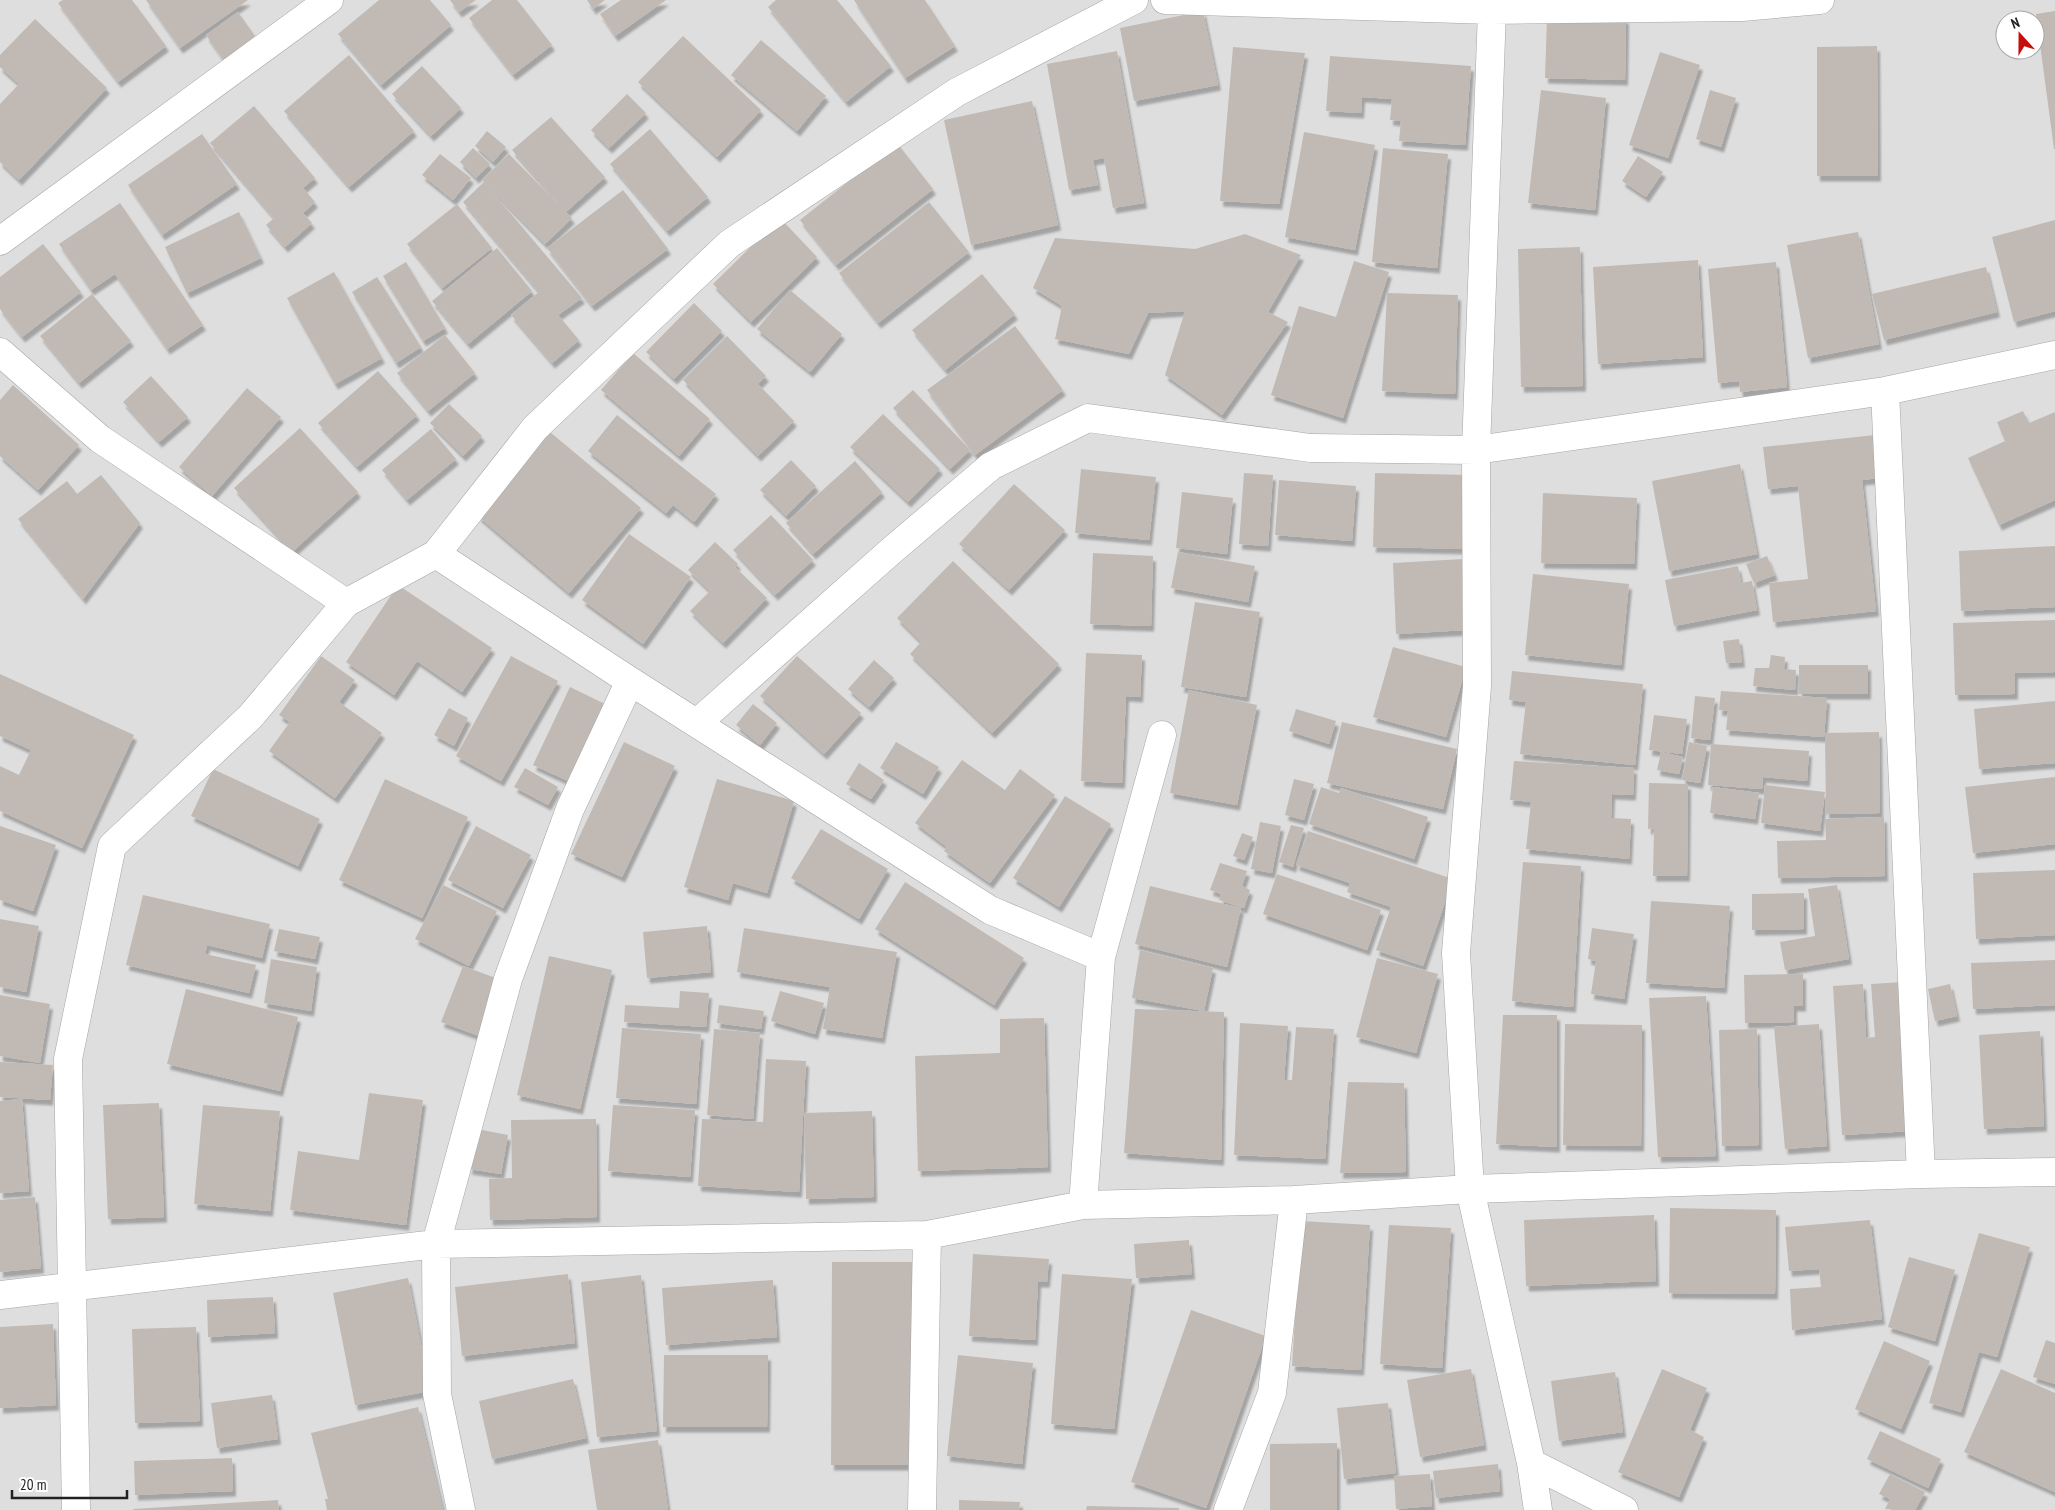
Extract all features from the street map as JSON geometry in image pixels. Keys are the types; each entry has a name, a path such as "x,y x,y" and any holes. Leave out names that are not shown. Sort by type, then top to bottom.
{"street":[{"path":"0,241 329,0"},
{"path":"76,1510 68,1060 112,846 250,717 346,603 436,554 535,428 728,244 957,92 1134,0"},
{"path":"1165,0 1492,10 1742,8 1820,0"},
{"path":"1492,10 1476,450 1477,686 1456,953 1470,1189 1531,1463 1538,1510"},
{"path":"0,352 100,439 346,603"},
{"path":"697,723 891,551 991,466 1088,418 1311,448 1476,450 1885,391 2055,355"},
{"path":"1885,391 1922,1174"},
{"path":"436,554 630,681 990,910 1101,957"},
{"path":"461,1510 437,1394 436,1244 508,979 570,809 630,681"},
{"path":"1083,1205 1101,957 1162,735"},
{"path":"0,1295 436,1244 927,1235 1083,1205 1294,1200 1470,1189 1922,1174 2055,1172"},
{"path":"1228,1510 1272,1393 1294,1200"},
{"path":"922,1510 927,1235"},
{"path":"1531,1463 1624,1510"}],"shaded area":[{"path":"0,0 2055,0 2055,1510 0,1510"}],"building":[{"path":"63,0 132,0 166,46 118,82 58,3"},
{"path":"146,0 248,0 180,48"},
{"path":"379,0 430,0 451,25 381,85 338,34"},
{"path":"450,0 476,0 459,12"},
{"path":"492,0 517,0 552,45 513,75 469,18"},
{"path":"587,0 605,0 593,9"},
{"path":"621,0 666,0 615,36 600,14"},
{"path":"776,0 837,0 891,66 846,102 768,7"},
{"path":"854,0 925,0 955,46 905,78"},
{"path":"1203,11 1218,85 1134,101 1120,28"},
{"path":"2055,11 2055,149 2042,60 2045,60 2045,13"},
{"path":"238,12 255,36 223,59 206,35"},
{"path":"1547,18 1626,18 1625,80 1545,78"},
{"path":"35,19 107,88 19,180 0,162 0,104 19,84 0,67 0,55"},
{"path":"683,36 761,110 717,157 638,82"},
{"path":"761,40 826,96 797,131 731,75"},
{"path":"1877,46 1878,176 1817,176 1817,47"},
{"path":"1233,47 1305,53 1279,204 1220,201"},
{"path":"1117,51 1144,203 1113,208 1104,158 1093,160 1098,185 1069,190 1047,64"},
{"path":"1660,52 1700,65 1668,158 1629,145"},
{"path":"349,55 414,131 349,187 284,111"},
{"path":"1330,56 1471,66 1465,145 1399,141 1401,121 1390,120 1392,99 1362,97 1361,113 1326,111"},
{"path":"422,66 461,108 431,136 392,94"},
{"path":"1541,90 1606,98 1595,210 1528,203"},
{"path":"1710,90 1736,98 1721,147 1696,139"},
{"path":"627,94 646,113 609,148 591,130"},
{"path":"1032,101 1058,225 971,245 944,120"},
{"path":"254,106 315,178 303,188 315,202 303,213 312,223 285,247 266,225 274,218 210,143"},
{"path":"551,117 605,177 566,212 572,218 545,244 482,180 509,154 563,209 512,150"},
{"path":"650,129 708,197 667,231 610,164"},
{"path":"487,131 506,147 493,162 475,146"},
{"path":"1304,132 1375,145 1355,250 1285,237"},
{"path":"202,134 237,184 162,235 128,185"},
{"path":"897,143 933,189 836,265 800,220"},
{"path":"473,148 490,164 476,178 460,162"},
{"path":"1383,148 1448,154 1437,268 1372,262"},
{"path":"440,154 471,178 453,200 422,175"},
{"path":"1638,156 1663,172 1646,197 1622,181"},
{"path":"484,182 582,298 558,315 579,340 552,363 511,315 539,292 463,202"},
{"path":"623,190 668,249 592,306 547,248"},
{"path":"929,202 969,252 878,323 839,273"},
{"path":"120,203 203,325 167,349 115,274 91,290 59,244"},
{"path":"457,204 492,248 442,288 407,244"},
{"path":"239,212 261,258 187,293 165,247"},
{"path":"780,218 817,257 751,322 713,284"},
{"path":"2055,220 2055,311 2014,322 1992,237"},
{"path":"1858,232 1879,344 1808,358 1787,245"},
{"path":"1245,234 1301,255 1268,312 1288,322 1222,415 1165,375 1185,311 1148,313 1129,354 1055,339 1062,306 1033,288 1055,238 1195,249"},
{"path":"43,244 81,292 22,337 0,309 0,277"},
{"path":"1580,247 1583,386 1521,387 1518,249"},
{"path":"497,248 532,291 468,344 432,301"},
{"path":"1698,260 1703,357 1598,364 1593,267"},
{"path":"1354,261 1389,272 1343,418 1271,395 1299,306 1336,317"},
{"path":"406,262 445,328 423,341 383,276"},
{"path":"1776,262 1787,387 1740,392 1739,381 1718,383 1708,269"},
{"path":"1986,267 1997,312 1884,340 1872,294"},
{"path":"334,272 382,358 335,384 287,298"},
{"path":"982,274 1015,314 945,370 912,330"},
{"path":"377,277 421,347 396,363 352,292"},
{"path":"790,290 842,334 810,372 757,329"},
{"path":"1387,293 1458,295 1455,394 1382,391"},
{"path":"92,294 131,341 79,383 40,336"},
{"path":"694,303 722,331 674,379 646,352"},
{"path":"1015,326 1063,390 975,455 927,390"},
{"path":"445,335 475,373 428,411 397,373"},
{"path":"727,336 766,376 758,384 794,421 758,456 683,380"},
{"path":"633,353 710,419 679,456 601,390"},
{"path":"378,371 417,415 357,467 318,423"},
{"path":"151,376 188,417 159,442 123,402"},
{"path":"13,385 79,445 38,490 0,456 0,400"},
{"path":"247,388 281,417 212,496 179,467"},
{"path":"913,390 970,450 950,469 893,408"},
{"path":"449,404 482,436 463,456 430,423"},
{"path":"2023,411 2029,423 2055,412 2055,500 1999,525 1968,458 2005,441 1997,422"},
{"path":"883,414 940,469 908,502 850,447"},
{"path":"617,415 716,494 694,522 673,505 666,513 588,451"},
{"path":"300,428 358,492 292,552 234,488"},
{"path":"431,429 456,459 407,500 382,470"},
{"path":"550,432 641,508 569,593 478,516"},
{"path":"1884,434 1888,477 1862,480 1876,611 1773,622 1769,583 1808,579 1798,486 1768,489 1763,447"},
{"path":"791,460 816,486 786,516 760,490"},
{"path":"855,461 882,492 813,554 786,523"},
{"path":"1740,464 1757,554 1669,571 1652,481"},
{"path":"1081,469 1156,477 1149,540 1075,533"},
{"path":"1244,473 1273,475 1268,546 1239,544"},
{"path":"1375,473 1471,475 1470,549 1373,547"},
{"path":"101,475 140,523 83,599 18,519 67,481 77,494"},
{"path":"1279,480 1356,486 1352,541 1275,535"},
{"path":"1014,484 1065,530 1009,590 959,544"},
{"path":"1182,492 1233,498 1227,554 1176,548"},
{"path":"1543,493 1637,498 1634,564 1541,563"},
{"path":"771,515 813,560 775,595 733,550"},
{"path":"629,534 691,577 643,644 582,600"},
{"path":"715,542 738,564 735,567 767,598 723,643 690,611 710,591 688,570"},
{"path":"2055,546 2055,607 1961,611 1959,551"},
{"path":"1178,552 1255,566 1248,602 1171,588"},
{"path":"1093,553 1153,556 1151,626 1090,624"},
{"path":"1767,556 1775,575 1754,583 1746,564"},
{"path":"1463,559 1467,630 1396,634 1393,563"},
{"path":"953,561 1059,664 992,733 910,654 921,642 897,618"},
{"path":"1738,566 1741,583 1752,581 1757,610 1674,626 1665,580"},
{"path":"1533,574 1629,584 1621,665 1525,655"},
{"path":"398,585 492,648 462,692 417,661 394,695 346,662"},
{"path":"1195,602 1260,612 1246,697 1181,687"},
{"path":"2055,620 2055,672 2015,673 2015,694 1955,695 1953,623"},
{"path":"1739,639 1742,662 1726,663 1723,641"},
{"path":"1393,647 1466,667 1446,737 1373,717"},
{"path":"1086,653 1142,655 1140,697 1126,696 1122,783 1081,781"},
{"path":"1771,655 1785,657 1784,669 1796,670 1795,690 1753,686 1755,668 1769,668"},
{"path":"321,656 355,680 339,702 382,733 335,798 269,751 290,722 279,715"},
{"path":"511,656 558,681 501,781 456,756"},
{"path":"797,656 861,713 824,754 760,696"},
{"path":"874,660 894,678 869,707 848,689"},
{"path":"1799,665 1868,665 1868,694 1799,694"},
{"path":"1512,671 1643,684 1635,765 1520,754 1526,702 1509,700"},
{"path":"0,674 134,735 82,848 0,811 0,766 19,775 31,750 0,736"},
{"path":"570,687 605,704 568,781 533,765"},
{"path":"1189,690 1257,705 1237,805 1170,793"},
{"path":"1721,691 1827,698 1824,737 1726,730 1728,711 1719,710"},
{"path":"1695,696 1715,698 1710,740 1691,738"},
{"path":"2055,701 2055,763 1979,769 1974,709"},
{"path":"753,704 777,723 760,745 736,725"},
{"path":"449,708 468,718 454,746 434,735"},
{"path":"1296,709 1336,721 1329,744 1289,731"},
{"path":"1654,715 1687,719 1682,754 1649,750"},
{"path":"1342,722 1457,749 1443,809 1327,783"},
{"path":"1879,732 1880,813 1826,814 1825,733"},
{"path":"624,742 675,766 622,877 571,854"},
{"path":"896,742 939,767 923,794 880,768"},
{"path":"1689,742 1707,746 1700,783 1682,780"},
{"path":"1711,744 1809,751 1807,781 1763,777 1762,789 1708,785"},
{"path":"1661,752 1683,757 1679,774 1657,770"},
{"path":"962,760 1005,790 1020,769 1055,795 990,883 944,851 947,847 915,823"},
{"path":"1514,761 1634,768 1633,795 1612,794 1611,818 1631,819 1629,859 1526,849 1531,802 1510,800"},
{"path":"859,763 884,780 871,799 846,784"},
{"path":"525,768 558,787 548,805 514,787"},
{"path":"213,769 320,819 298,866 191,816"},
{"path":"2055,777 2055,844 1973,853 1965,787"},
{"path":"385,779 468,817 422,918 339,880"},
{"path":"717,779 794,801 767,893 733,883 728,900 684,887"},
{"path":"1294,779 1314,784 1304,820 1285,815"},
{"path":"1649,783 1688,784 1687,876 1653,876 1654,828 1648,829"},
{"path":"1765,785 1825,792 1820,831 1761,823"},
{"path":"1321,787 1339,793 1341,788 1428,817 1414,859 1309,824"},
{"path":"1713,787 1759,793 1755,819 1710,813"},
{"path":"1065,796 1111,824 1059,907 1013,878"},
{"path":"1884,817 1885,876 1778,878 1777,841 1826,840 1825,819"},
{"path":"1260,822 1281,826 1272,873 1251,869"},
{"path":"1291,825 1304,828 1293,867 1279,862"},
{"path":"0,826 56,845 33,911 0,900"},
{"path":"476,826 531,855 503,908 448,880"},
{"path":"821,829 888,869 859,919 791,878"},
{"path":"1308,831 1453,879 1423,966 1376,950 1391,907 1347,892 1350,883 1296,865"},
{"path":"1242,833 1253,837 1244,860 1233,856"},
{"path":"1523,862 1581,866 1573,1007 1512,1001"},
{"path":"1220,863 1247,871 1242,886 1250,890 1244,908 1219,900 1221,894 1210,890"},
{"path":"2055,870 2055,935 1976,939 1973,873"},
{"path":"1277,874 1381,910 1367,950 1263,914"},
{"path":"905,882 1024,958 994,1005 875,929"},
{"path":"443,885 497,911 469,966 415,939"},
{"path":"1837,885 1849,959 1785,970 1780,942 1815,936 1808,889"},
{"path":"1150,886 1241,908 1227,967 1135,944"},
{"path":"1804,893 1804,929 1752,930 1752,894"},
{"path":"143,895 270,924 262,958 207,945 205,954 256,965 249,993 126,965"},
{"path":"1651,901 1730,906 1724,988 1646,983"},
{"path":"0,919 39,926 26,992 0,987"},
{"path":"707,926 711,972 647,978 643,932"},
{"path":"744,928 897,952 882,1038 823,1029 830,987 737,972"},
{"path":"1592,928 1634,934 1624,999 1591,994 1596,961 1588,959"},
{"path":"279,929 320,937 315,959 274,951"},
{"path":"1140,950 1213,968 1204,1011 1132,998"},
{"path":"549,956 612,970 580,1109 517,1095"},
{"path":"1377,958 1438,974 1416,1053 1356,1037"},
{"path":"271,959 317,967 311,1011 264,1003"},
{"path":"2055,960 2055,1005 1973,1009 1971,963"},
{"path":"463,966 504,981 482,1037 441,1022"},
{"path":"1803,974 1803,1006 1794,1006 1794,1022 1745,1023 1744,975"},
{"path":"1903,982 1911,1131 1842,1135 1833,986 1863,984 1866,1038 1875,1037 1871,984"},
{"path":"1950,984 1957,1016 1935,1021 1928,989"},
{"path":"186,989 298,1017 280,1091 167,1064"},
{"path":"680,991 709,993 706,1027 624,1022 625,1005 679,1008"},
{"path":"780,991 824,1003 815,1034 771,1021"},
{"path":"0,995 50,1004 40,1063 0,1056"},
{"path":"1706,996 1716,1156 1658,1157 1649,998"},
{"path":"719,1005 764,1011 761,1029 717,1023"},
{"path":"1135,1009 1224,1012 1221,1160 1124,1153"},
{"path":"1503,1015 1557,1015 1557,1147 1496,1144"},
{"path":"1044,1018 1048,1167 918,1171 915,1056 1000,1053 1000,1019"},
{"path":"1240,1023 1288,1026 1284,1080 1292,1080 1296,1027 1334,1029 1325,1159 1234,1155"},
{"path":"1565,1024 1642,1025 1641,1146 1563,1145"},
{"path":"1819,1024 1827,1146 1785,1149 1774,1027"},
{"path":"622,1028 701,1034 696,1104 616,1098"},
{"path":"714,1029 760,1033 753,1119 707,1115"},
{"path":"1757,1029 1759,1145 1722,1146 1719,1030"},
{"path":"2040,1031 2044,1126 1984,1129 1979,1035"},
{"path":"766,1059 806,1061 799,1192 698,1186 702,1119 763,1122"},
{"path":"0,1062 53,1065 50,1100 0,1097"},
{"path":"1348,1082 1404,1083 1406,1172 1340,1173"},
{"path":"369,1093 423,1100 406,1225 290,1210 298,1151 359,1160"},
{"path":"22,1099 29,1191 0,1193 0,1101"},
{"path":"159,1103 164,1217 108,1219 103,1105"},
{"path":"203,1105 280,1111 270,1211 194,1204"},
{"path":"613,1105 695,1110 690,1177 608,1171"},
{"path":"872,1111 874,1197 806,1199 804,1113"},
{"path":"596,1119 597,1217 490,1220 489,1179 512,1178 511,1120"},
{"path":"477,1129 508,1135 501,1174 469,1169"},
{"path":"35,1197 41,1268 0,1272 0,1200"},
{"path":"1670,1208 1776,1210 1775,1294 1669,1293"},
{"path":"1654,1215 1656,1281 1526,1286 1524,1220"},
{"path":"1870,1220 1882,1319 1792,1330 1790,1289 1821,1287 1819,1269 1789,1271 1785,1227"},
{"path":"1301,1221 1370,1225 1361,1370 1292,1366"},
{"path":"1389,1225 1451,1228 1442,1368 1380,1364"},
{"path":"1979,1233 2030,1247 1997,1357 1979,1352 1961,1412 1929,1403"},
{"path":"1189,1240 1192,1274 1136,1278 1134,1244"},
{"path":"973,1254 1049,1259 1047,1282 1038,1282 1035,1340 969,1336"},
{"path":"1909,1257 1955,1270 1935,1341 1888,1327"},
{"path":"832,1262 913,1262 913,1465 831,1465"},
{"path":"568,1274 575,1343 462,1356 455,1287"},
{"path":"1062,1274 1132,1279 1114,1429 1051,1424"},
{"path":"641,1275 657,1431 597,1437 581,1282"},
{"path":"408,1278 430,1391 355,1405 333,1293"},
{"path":"773,1280 777,1337 666,1345 662,1288"},
{"path":"273,1297 275,1333 208,1337 207,1300"},
{"path":"1191,1310 1266,1336 1206,1508 1131,1482"},
{"path":"53,1324 56,1405 0,1408 0,1327"},
{"path":"196,1327 200,1421 135,1423 132,1329"},
{"path":"2046,1340 2055,1343 2055,1384 2033,1377"},
{"path":"1884,1341 1930,1361 1901,1429 1855,1409"},
{"path":"664,1355 768,1355 767,1427 663,1427"},
{"path":"958,1355 1033,1363 1022,1464 947,1456"},
{"path":"1471,1369 1484,1445 1420,1457 1407,1380"},
{"path":"1662,1369 1707,1388 1690,1430 1704,1437 1679,1497 1618,1472"},
{"path":"2001,1369 2055,1393 2055,1492 1964,1452"},
{"path":"1615,1372 1623,1432 1559,1441 1551,1381"},
{"path":"573,1379 586,1438 492,1459 479,1401"},
{"path":"272,1395 278,1439 217,1448 211,1403"},
{"path":"1388,1403 1396,1473 1344,1479 1337,1408"},
{"path":"418,1407 443,1510 327,1510 325,1499 328,1499 311,1433"},
{"path":"1880,1431 1941,1459 1928,1488 1867,1459"},
{"path":"658,1440 668,1510 597,1510 588,1450"},
{"path":"1337,1443 1337,1510 1270,1510 1270,1444"},
{"path":"232,1458 233,1491 135,1495 134,1461"},
{"path":"1498,1464 1500,1491 1436,1498 1433,1471"},
{"path":"1430,1474 1432,1506 1396,1509 1394,1476"},
{"path":"1890,1474 1925,1492 1915,1510 1885,1509 1890,1499 1879,1494"},
{"path":"278,1500 279,1510 133,1510 133,1509"},
{"path":"959,1500 1020,1502 1019,1510 959,1510"},
{"path":"1087,1506 1179,1508 1179,1510 1086,1510"}]}
